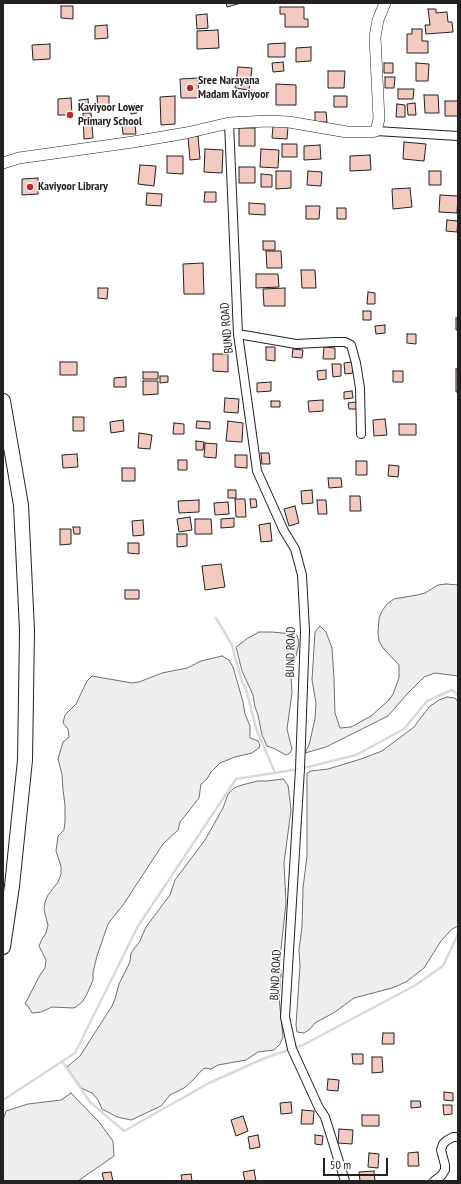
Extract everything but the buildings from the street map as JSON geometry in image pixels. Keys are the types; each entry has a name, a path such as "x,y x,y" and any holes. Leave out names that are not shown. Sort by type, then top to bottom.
{"highway":[{"path":"3,401 21,504 27,630 25,760 12,886 3,947"}],"main road":[{"path":"3,163 19,158 186,133 229,123 268,121 289,122 347,132 376,131 379,119 375,37 378,20 385,3"}],"street":[{"name":"BUND ROAD","path":"229,123 238,334 257,471 284,531 295,549 302,575 304,631 300,761 285,1017 292,1049 319,1108 325,1117 345,1181"},
{"path":"376,131 458,136"},
{"path":"238,334 296,344 345,342 351,345 356,363 360,388 360,434"},
{"path":"434,1181 441,1176 445,1170 446,1165 441,1150 443,1144 453,1137 458,1137"}],"shaded area":[{"path":"438,585 458,585 458,676 435,673 424,677 388,716 326,747 305,753 309,745 315,719 316,703 312,680 315,632 320,626 326,632 332,648 335,713 340,728 351,727 371,716 389,700 399,678 399,665 383,648 379,641 379,618 382,611 387,604 394,599 425,593"},
{"path":"259,632 297,635 299,643 291,677 292,693 287,729 292,749 290,753 286,755 267,746 262,735 253,695 242,671 236,647"},
{"path":"222,656 229,660 233,667 245,714 250,726 250,738 258,741 260,745 259,748 252,753 235,757 220,763 201,784 199,798 180,822 178,830 163,844 123,905 108,924 97,956 93,972 93,980 83,1001 73,1008 52,1007 41,1012 32,1013 25,1004 45,968 46,960 39,946 46,933 48,925 44,910 45,902 48,895 58,882 61,874 61,866 56,851 58,836 64,830 65,805 62,774 58,759 63,742 69,737 68,729 63,723 65,715 76,704 87,681 92,676 132,683 139,682 162,673 187,668 201,661"},
{"path":"447,697 455,698 458,702 458,926 452,929 441,941 424,968 406,982 392,988 354,998 335,1012 315,1023 304,1033 297,1032 296,1025 300,966 299,950 302,927 303,888 307,856 307,773 311,771 328,769 382,751 414,727 429,707 439,700"},
{"path":"283,779 288,785 291,810 284,863 286,903 280,958 281,975 279,998 283,1037 280,1044 274,1050 258,1052 246,1060 218,1065 211,1069 205,1068 184,1088 170,1095 161,1106 131,1120 117,1117 102,1109 98,1100 92,1093 80,1086 67,1067 80,1056 112,1006 119,984 130,962 131,953 140,941 146,927 170,895 175,880 205,840 223,808 228,794 234,788 242,785 258,781"},
{"path":"71,1093 99,1122 113,1141 114,1156 78,1181 3,1181 3,1120 6,1111 28,1104 61,1100"}],"waterway":[{"path":"216,618 232,645 242,682 246,689 256,728 275,773"},
{"path":"3,1100 75,1053 138,926 236,779 300,769 356,755 404,729 427,701 452,690 458,695"},
{"path":"62,1061 90,1102 124,1131 209,1083 265,1058 303,1045 414,986 443,966 458,934"}],"place":[{"name":"Sree Narayana Madam Kaviyoor","path":"190,88"},
{"name":"Kaviyoor Lower Primary School","path":"70,115"},
{"name":"Kaviyoor Library","path":"30,187"}]}
